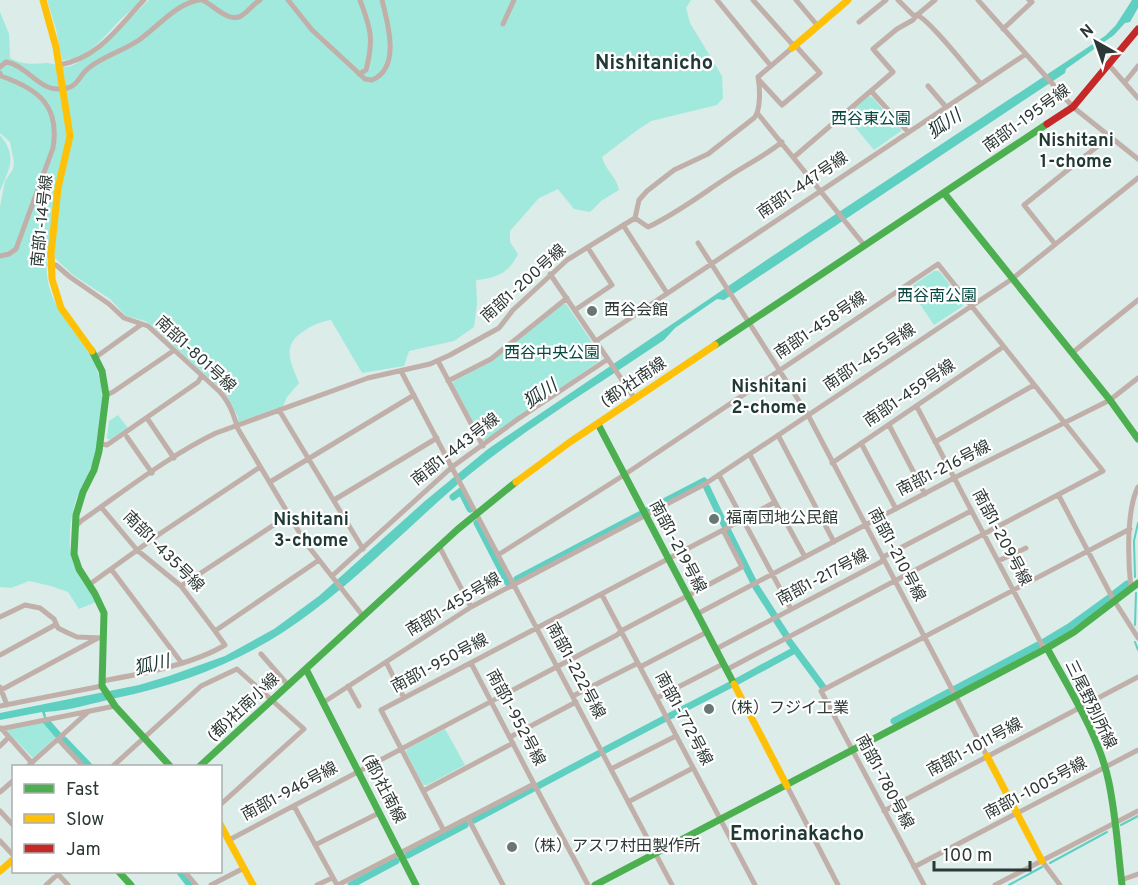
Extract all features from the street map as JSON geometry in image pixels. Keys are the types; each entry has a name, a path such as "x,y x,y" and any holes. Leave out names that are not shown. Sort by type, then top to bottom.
{"street":[{"name":"南部1-14号線","path":"43,0 53,30 70,136 58,188 50,265 54,291 61,308 96,357 102,371 106,395 101,444 94,470 78,506 74,554 79,569 90,584 104,613 100,638 102,685"},
{"path":"59,65 89,55 106,42 144,0"},
{"path":"0,67 6,62 13,63 43,84 62,90 78,83 91,65 138,41 163,19 192,1 201,0 210,3 228,17 234,18 244,14 260,0"},
{"path":"288,0 312,30 359,74 365,79 372,80 383,72 388,64 390,40 382,0"},
{"path":"359,74 366,70 371,52 371,33 360,0"},
{"path":"503,24 514,0"},
{"path":"717,0 771,66"},
{"path":"753,0 820,73 782,105 759,80"},
{"path":"796,0 817,25"},
{"path":"848,0 758,77 758,114 865,246"},
{"path":"859,22 886,0"},
{"path":"898,0 913,15 920,16 932,28 981,84"},
{"path":"794,156 893,72 873,49 897,29 913,20 935,0"},
{"path":"978,0 1072,107 1138,159"},
{"path":"1003,29 1032,2 1029,0"},
{"name":"南部1-195号線","path":"944,193 1072,107 1138,28"},
{"name":"南部1-447号線","path":"596,341 1026,54"},
{"path":"1109,65 1138,98"},
{"path":"1125,82 1138,66"},
{"path":"0,73 1,76 24,86 46,103 51,111 55,139 16,249 0,256"},
{"path":"928,86 946,107"},
{"path":"871,91 908,132"},
{"path":"758,114 708,154 674,170 647,191 639,200 635,218 648,227 672,216 730,176 769,153 782,142"},
{"path":"1055,244 1024,205 1109,136"},
{"name":"南部1-455号線","path":"324,702 471,607 646,517 719,475 1012,279 1138,178"},
{"path":"944,193 1110,400 1138,439"},
{"name":"(都)社南線","path":"416,885 306,669 476,513 546,458 944,193"},
{"name":"南部1-200号線","path":"75,528 101,507 202,440 237,425 368,378 438,361 499,328 513,310 567,260 635,218"},
{"path":"623,225 667,293"},
{"name":"南部1-210号線","path":"698,243 808,415 1042,861 1060,885"},
{"path":"575,310 612,285 588,248"},
{"name":"南部1-458号線","path":"498,555 624,475 938,264 1103,471 1059,496"},
{"path":"50,265 56,265 109,304 124,318 142,324"},
{"path":"550,274 635,399"},
{"path":"448,381 491,359 567,298"},
{"path":"1072,353 1138,300"},
{"name":"南部1-801号線","path":"96,357 142,324 148,326 172,351 226,399 237,425 289,515 319,560 363,616"},
{"name":"南部1-459号線","path":"832,463 1003,347"},
{"path":"106,395 172,351"},
{"name":"南部1-443号線","path":"332,577 453,469 609,360"},
{"path":"438,361 483,446"},
{"name":"南部1-222号線","path":"401,371 672,885"},
{"path":"101,444 107,445 198,382 201,377"},
{"name":"南部1-216号線","path":"697,614 954,478 1110,400 1138,378"},
{"path":"935,442 1034,385"},
{"path":"270,482 414,395"},
{"name":"南部1-209号線","path":"917,407 1042,645 1047,648"},
{"path":"279,410 363,549"},
{"path":"147,418 174,458"},
{"name":"南部1-219号線","path":"598,424 838,885"},
{"path":"889,425 925,494"},
{"path":"778,435 834,542"},
{"path":"128,436 152,473"},
{"path":"334,500 437,438"},
{"path":"861,443 896,509"},
{"path":"750,455 805,557"},
{"path":"90,584 261,467"},
{"path":"719,475 791,609"},
{"path":"1131,588 1130,529 1133,501 1138,487"},
{"path":"657,698 725,667 1059,496 1114,601 1138,638"},
{"name":"南部1-950号線","path":"444,831 381,710 775,502"},
{"name":"南部1-435号線","path":"101,507 137,550 181,586 215,631"},
{"name":"南部1-217号線","path":"716,649 881,562 885,556 971,511"},
{"path":"181,586 289,515"},
{"path":"924,636 1130,529"},
{"name":"南部1-946号線","path":"229,840 742,567 723,530"},
{"path":"439,546 471,607"},
{"path":"998,561 1026,548"},
{"path":"0,706 102,685 206,655 225,645 215,631 319,560"},
{"path":"111,569 181,662"},
{"name":"三尾野別所線","path":"1122,882 1109,782 1105,768 1079,708 1047,648 1074,632 1138,583"},
{"name":"南部1-772号線","path":"602,594 755,885"},
{"path":"0,617 25,605 40,608 54,619 56,625 77,637 100,638"},
{"path":"0,654 56,625"},
{"path":"510,737 574,699 706,632"},
{"name":"南部1-780号線","path":"924,636 821,691 924,885"},
{"path":"7,705 1,688 100,638"},
{"path":"595,885 1047,648"},
{"path":"261,654 288,685"},
{"path":"386,662 405,698"},
{"name":"南部1-952号線","path":"338,885 534,784 471,663"},
{"path":"114,765 201,686 237,669 304,729 222,803"},
{"name":"(都)社南小線","path":"201,765 306,669"},
{"name":"南部1-1011号線","path":"884,811 1138,677"},
{"path":"102,685 114,705 169,765"},
{"path":"348,686 359,706"},
{"path":"1,729 114,705"},
{"path":"1,729 30,765 89,711"},
{"path":"611,769 676,736"},
{"path":"0,746 9,737"},
{"path":"58,739 82,765"},
{"path":"423,790 513,743"},
{"name":"南部1-1005号線","path":"915,867 1138,750"},
{"path":"628,802 693,768"},
{"path":"0,792 12,782"},
{"path":"534,784 588,885"},
{"path":"294,806 332,878 338,885"},
{"path":"0,811 12,824"},
{"path":"995,885 1004,883 1138,811"},
{"path":"315,845 379,813"},
{"path":"468,818 502,885"},
{"path":"222,828 253,885"},
{"path":"0,841 12,855"},
{"path":"0,871 12,859"},
{"path":"211,885 244,868"},
{"path":"46,885 57,873 68,885"},
{"path":"120,873 131,885"},
{"path":"187,873 196,885"},
{"path":"1122,882 1138,874"},
{"path":"317,885 332,878"}],"green space":[{"path":"47,0 142,0 87,52 62,60"},
{"path":"149,0 691,0 686,8 690,23 722,76 723,98 717,105 651,121 602,157 619,190 601,201 590,212 574,209 558,189 539,198 510,231 510,242 518,254 511,266 496,276 476,280 477,304 474,327 454,341 409,351 404,366 362,373 331,320 318,323 301,333 291,344 290,356 299,383 287,397 283,406 238,422 238,417 226,394 150,324 126,316 110,299 73,275 56,259 47,258 47,278 52,295 60,311 89,353 96,368 102,394 98,444 93,462 76,500 70,532 73,563 96,602 79,609 68,592 51,586 29,581 11,588 0,587 0,207 5,181 13,169 14,162 10,142 0,133 0,12 9,34 10,58 23,63 49,63 65,67 74,65 96,50"},
{"name":"西谷東公園","path":"869,96 901,129 874,150 846,116"},
{"path":"0,135 9,150 10,163 0,191"},
{"name":"西谷南公園","path":"934,271 939,271 963,301 963,306 934,325 909,288"},
{"name":"西谷中央公園","path":"563,303 566,304 602,357 601,360 485,440 482,439 453,384 454,381 492,361"},
{"path":"118,415 128,428 110,440 107,438 109,421"},
{"path":"45,722 57,736 33,758 6,730"},
{"path":"445,729 465,765 423,785 406,752 407,749"}],"shaded area":[{"path":"1132,0 1138,0 1138,8 1130,22 1125,23 1114,35 1066,69 1065,73 724,300 717,299 675,328 664,340 517,439 470,474 354,578 291,627 244,654 195,676 143,692 45,712 46,717 44,718 42,712 0,720 0,713 139,685 169,676 225,656 274,629 319,596 425,501 488,449 771,257 1105,36 1116,25"}],"waterway":[{"path":"648,510 704,481"},
{"path":"707,488 725,526"},
{"path":"453,497 461,491 470,509"},
{"path":"517,579 639,515"},
{"path":"477,523 508,583"},
{"path":"1135,577 1134,541 1138,523"},
{"path":"728,531 753,581"},
{"path":"1114,594 1127,584"},
{"path":"756,587 774,615"},
{"path":"1135,625 1136,593"},
{"path":"1044,642 1109,598"},
{"path":"777,621 786,635"},
{"path":"789,641 823,687"},
{"path":"1135,642 1138,650"},
{"path":"955,689 1038,645"},
{"path":"736,682 795,650"},
{"path":"670,716 730,685"},
{"path":"894,721 949,692"},
{"path":"605,750 664,719"},
{"path":"46,721 58,735"},
{"path":"64,740 88,765"},
{"path":"538,786 598,754"},
{"path":"474,820 532,789"},
{"path":"1121,825 1138,816"},
{"path":"408,855 465,825"},
{"path":"1050,863 1107,832"},
{"path":"351,885 396,861"},
{"path":"1009,885 1042,867"},
{"path":"181,873 190,885"}],"traffic: fast":[{"path":"715,345 1047,124"},
{"path":"944,193 1110,400 1138,439"},
{"path":"92,351 102,371 106,395 99,451 76,515 74,554 79,569 104,613 102,686 115,706 169,765"},
{"path":"598,424 733,682"},
{"path":"201,765 458,529 516,482"},
{"path":"595,885 1047,648 1074,632 1138,583"},
{"path":"1047,648 1083,714 1105,766 1113,808 1122,885"},
{"path":"306,669 416,885"},
{"path":"120,873 131,885"}],"traffic: slow":[{"path":"43,0 56,47 70,136 58,188 51,254 52,279 61,308 92,351"},
{"path":"792,48 848,0"},
{"path":"516,482 570,442 715,345"},
{"path":"734,684 787,786"},
{"path":"987,756 1042,861"},
{"path":"222,828 253,885"},
{"path":"0,871 12,861"}],"traffic: jam":[{"path":"1047,124 1073,107 1138,29"}],"place":[{"name":"西谷会館","path":"592,311"},
{"name":"福南団地公民館","path":"714,519"},
{"name":"（株）フジイ工業","path":"709,709"},
{"name":"（株）アスワ村田製作所","path":"512,847"}],"district":[{"name":"Nishitanicho","path":"654,64"},
{"name":"Nishitani 1-chome","path":"1076,151"},
{"name":"Nishitani 2-chome","path":"769,397"},
{"name":"Nishitani 3-chome","path":"311,530"},
{"name":"Emorinakacho","path":"797,835"}],"water label":[{"name":"狐川","path":"945,125"},
{"name":"狐川","path":"541,395"},
{"name":"狐川","path":"152,666"}]}
